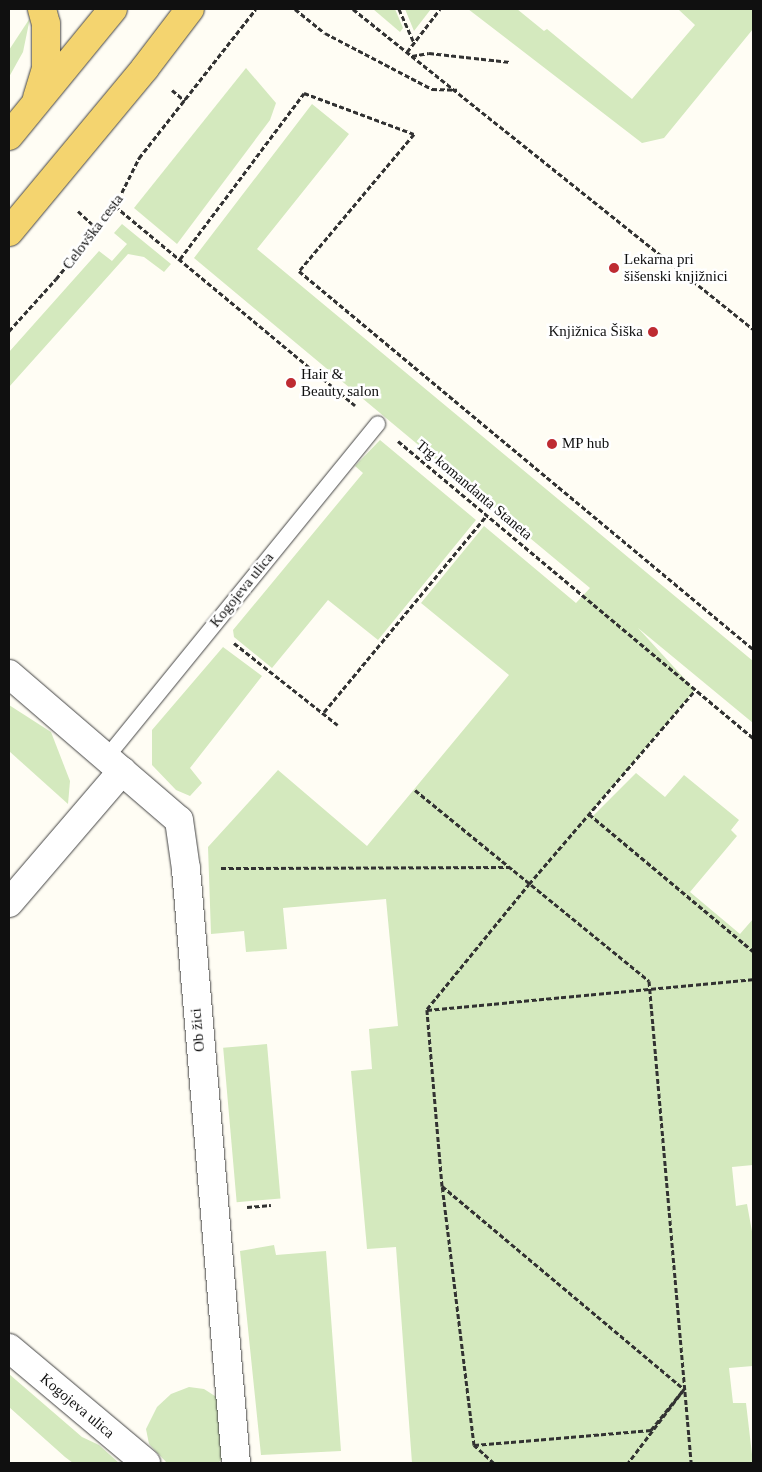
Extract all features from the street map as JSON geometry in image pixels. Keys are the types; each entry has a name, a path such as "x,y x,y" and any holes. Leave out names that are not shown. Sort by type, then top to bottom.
{"main road":[{"path":"35,105 46,69 46,24 42,9"},
{"path":"9,136 113,9"},
{"path":"9,232 145,68 190,9"}],"street":[{"name":"Ob žici","path":"9,674 179,820 186,869 236,1463"},
{"name":"Kogojeva ulica","path":"9,903 114,764"},
{"name":"Kogojeva ulica","path":"9,1348 146,1463"}],"lane":[{"name":"Kogojeva ulica","path":"114,764 213,626 377,423"}],"path":[{"name":"Celovška cesta","path":"9,331 115,206 139,158 225,51 256,9"},
{"path":"295,9 325,33 432,89 457,90"},
{"path":"353,9 392,42 457,90 753,329"},
{"path":"399,9 414,44"},
{"path":"407,52 440,9"},
{"path":"411,56 429,53 511,62"},
{"path":"180,259 304,92 414,134 299,271 753,649"},
{"name":"Trg komandanta Staneta","path":"115,206 753,738"},
{"path":"78,211 97,229"},
{"path":"324,712 487,515"},
{"path":"213,626 338,725"},
{"path":"494,1463 474,1445 442,1186 427,1010 529,884 696,690"},
{"path":"415,790 649,981 691,1463"},
{"path":"588,814 753,952"},
{"path":"186,869 510,867"},
{"path":"427,1010 753,979"},
{"path":"442,1186 684,1389"},
{"path":"474,1445 652,1430 684,1389"},
{"path":"628,1463 684,1389"}],"green space":[{"path":"373,9 395,9 403,28 400,32"},
{"path":"405,9 431,9 414,31"},
{"path":"468,9 517,9 544,31 547,29 632,99 695,25 678,9 753,9 753,29 664,138 642,143"},
{"path":"30,18 23,52 9,77 9,50"},
{"path":"246,68 276,103 270,120 177,244 134,208"},
{"path":"312,104 349,134 257,249 753,661 753,723 638,628 695,690 589,814 592,817 636,773 665,797 684,775 739,820 731,830 737,836 690,892 740,934 753,919 753,1165 732,1167 736,1206 747,1204 753,1237 753,1366 729,1368 733,1403 746,1403 753,1463 412,1463 396,1247 367,1249 351,1071 372,1069 369,1029 398,1026 386,899 283,908 287,949 246,952 244,931 211,934 208,847 278,770 367,846 509,675 421,603 484,526 576,603 590,588 194,258"},
{"path":"122,224 171,264 164,272 144,257 128,254 9,387 9,352 99,251 112,261 127,244 114,233"},
{"path":"380,440 476,520 378,640 328,600 272,668 234,637 233,630 363,473 355,466"},
{"path":"223,647 262,676 190,768 202,783 190,796 176,790 152,765 152,730"},
{"path":"9,705 51,732 70,781 68,804 9,751"},
{"path":"267,1044 281,1198 237,1202 223,1048"},
{"path":"274,1245 276,1255 326,1251 341,1451 261,1455 240,1251"},
{"path":"9,1374 82,1437 99,1445 119,1463 73,1463 65,1457 9,1407"},
{"path":"189,1387 204,1389 218,1398 225,1456 218,1463 167,1463 149,1444 146,1429 157,1407 171,1394"}],"place":[{"name":"Lekarna pri šišenski knjižnici","path":"614,268"},
{"name":"Knjižnica Šiška","path":"653,332"},
{"name":"Hair & Beauty salon","path":"291,383"},
{"name":"MP hub","path":"552,444"}]}
